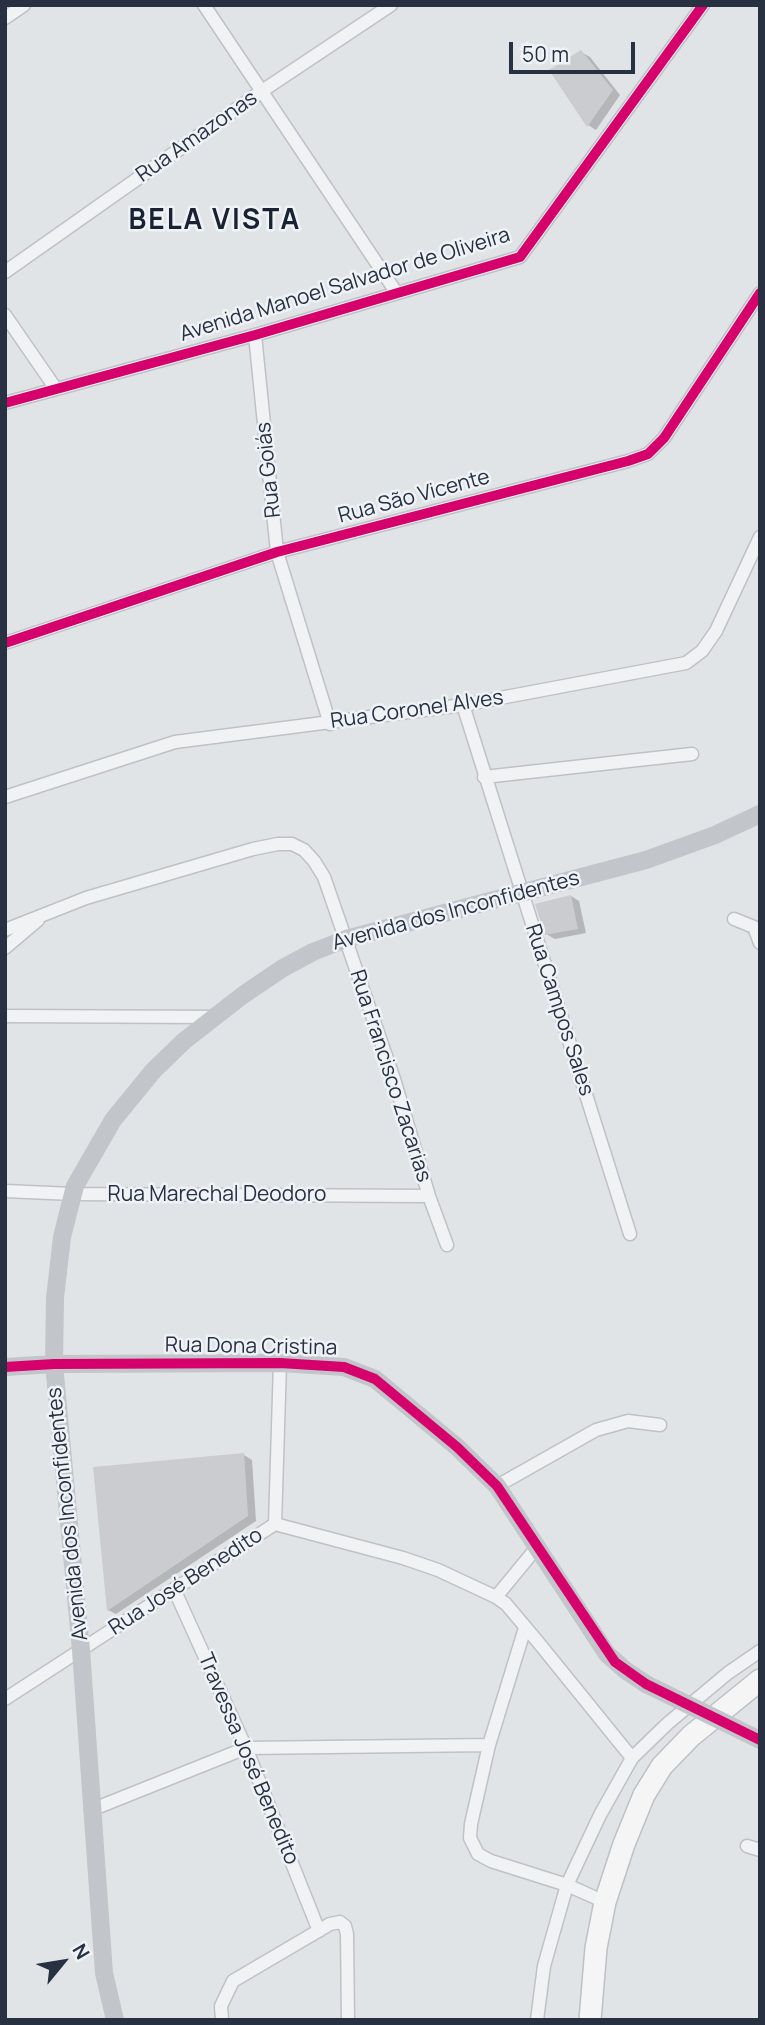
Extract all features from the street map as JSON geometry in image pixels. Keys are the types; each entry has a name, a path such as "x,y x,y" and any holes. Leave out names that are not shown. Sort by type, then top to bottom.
{"main road":[{"name":"Avenida dos Inconfidentes","path":"115,2020 104,1973 81,1650 54,1364 56,1285 62,1237 75,1186 113,1120 153,1071 184,1041 283,968 345,939 646,860 715,835 760,814"},
{"name":"Rua Dona Cristina","path":"5,1367 54,1364 280,1363 344,1367 375,1378 457,1447 496,1486 607,1654 646,1684 760,1740"},
{"path":"590,2020 596,1948 605,1902 624,1844 632,1787 662,1766 691,1736 760,1680"}],"street":[{"path":"5,18 24,5"},
{"path":"204,5 396,292"},
{"name":"Rua Amazonas","path":"5,272 262,91 391,5"},
{"name":"Avenida Manoel Salvador de Oliveira","path":"5,403 255,335 520,257 701,6"},
{"name":"Rua São Vicente","path":"5,643 277,552 520,490 648,454 664,438 760,293"},
{"path":"5,315 56,388"},
{"name":"Rua Goiás","path":"255,335 277,552 330,724"},
{"name":"Rua Coronel Alves","path":"5,797 175,742 463,705 678,666 702,651 716,631 760,537"},
{"name":"Rua Campos Sales","path":"463,705 630,1234"},
{"path":"484,776 692,754"},
{"name":"Rua Francisco Zacarias","path":"5,930 86,898 253,849 292,844 304,850 324,877 394,1079 429,1196 447,1245"},
{"path":"5,948 49,911"},
{"path":"734,919 757,925 760,943"},
{"path":"5,1016 215,1017"},
{"name":"Rua Marechal Deodoro","path":"5,1191 73,1194 429,1196"},
{"path":"275,1524 280,1363"},
{"path":"496,1486 596,1430 628,1421 660,1424"},
{"name":"Rua José Benedito","path":"5,1699 275,1524 403,1558 438,1570 496,1597 506,1604 632,1758"},
{"path":"496,1597 538,1546"},
{"name":"Travessa José Benedito","path":"174,1589 324,1928 340,1922 345,1926 348,2020"},
{"path":"525,1628 489,1745 469,1833 471,1843 478,1854 491,1861 567,1885 605,1902"},
{"path":"537,2020 544,1966 567,1885 600,1815 632,1787 632,1758 727,1673 760,1651"},
{"path":"91,1810 246,1748 489,1745"},
{"path":"222,2020 221,2006 233,1981 324,1928"}],"building":[{"path":"581,50 613,90 587,127 549,70"},
{"path":"571,895 578,929 545,935 535,904"},
{"path":"244,1453 248,1516 107,1611 93,1467"}],"cycle path":[{"path":"5,403 255,335 520,257 703,5"},
{"path":"5,643 277,552 648,454 664,438 760,293"},
{"path":"5,1367 54,1364 280,1363 344,1367 375,1379 457,1447 497,1486 615,1662 646,1684 760,1740"}],"district":[{"name":"BELA VISTA","path":"215,221"}]}
